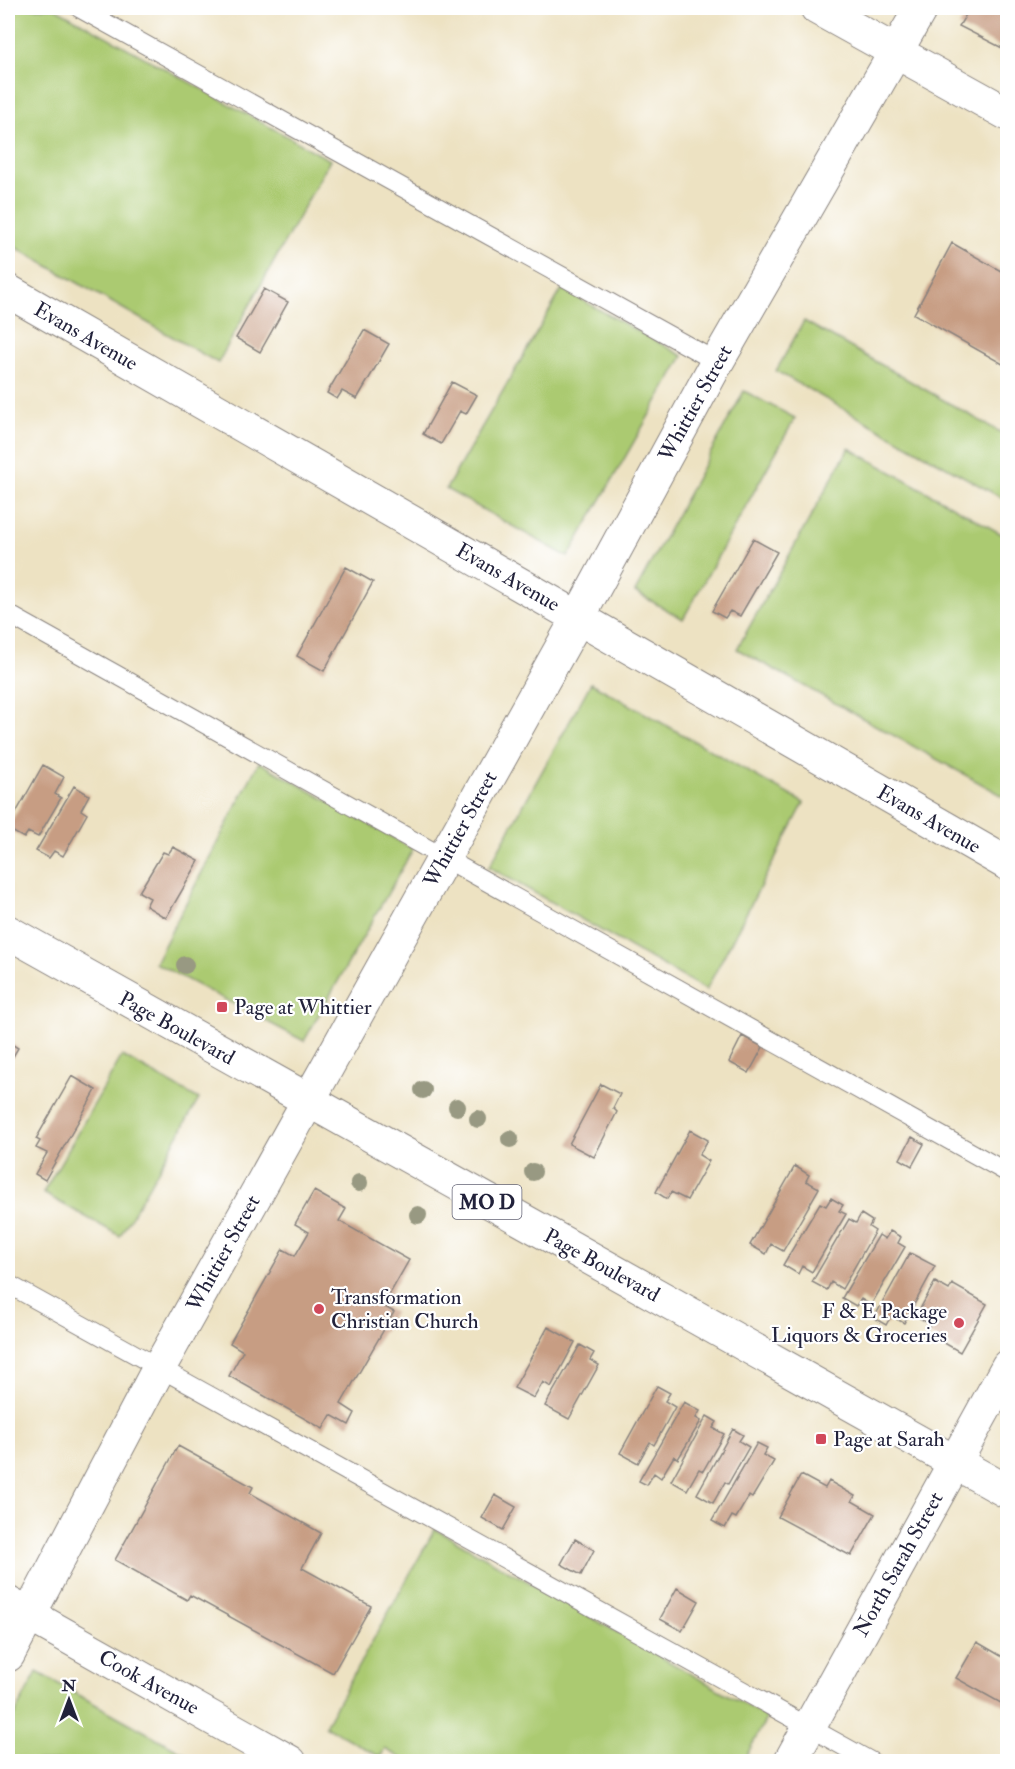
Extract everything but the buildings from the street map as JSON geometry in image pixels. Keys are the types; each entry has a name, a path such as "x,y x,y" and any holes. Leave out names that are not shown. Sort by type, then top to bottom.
{"street":[{"path":"818,8 1008,114"},
{"name":"Whittier Street","path":"8,1655 18,1609 159,1368 578,618 717,362 921,8"},
{"name":"Evans Avenue","path":"8,291 1008,864"},
{"name":"Page Boulevard","path":"8,932 1008,1492"},
{"name":"North Sarah Street","path":"790,1761 1008,1366"},
{"name":"Cook Avenue","path":"18,1609 290,1761"}],"lane":[{"path":"79,8 717,362"},
{"path":"8,614 1008,1173"},
{"path":"8,1284 872,1761"}],"green space":[{"path":"8,8 55,8 330,160 218,363 8,243"},
{"path":"562,289 683,356 568,557 446,489"},
{"path":"804,321 1007,436 1007,501 776,371"},
{"path":"744,391 795,418 683,619 635,592"},
{"path":"849,448 1007,537 1007,798 737,649"},
{"path":"591,683 804,803 706,990 489,867"},
{"path":"259,762 413,849 304,1041 155,963"},
{"path":"122,1056 199,1099 120,1236 43,1193"},
{"path":"435,1529 767,1717 743,1762 407,1761 385,1749 380,1757 325,1726"},
{"path":"37,1672 198,1761 8,1761 8,1727"}],"place":[{"name":"Page at Whittier","path":"222,1007"},
{"name":"Transformation Christian Church","path":"319,1309"},
{"name":"F & E Package Liquors & Groceries","path":"959,1323"},
{"name":"Page at Sarah","path":"821,1439"}]}
